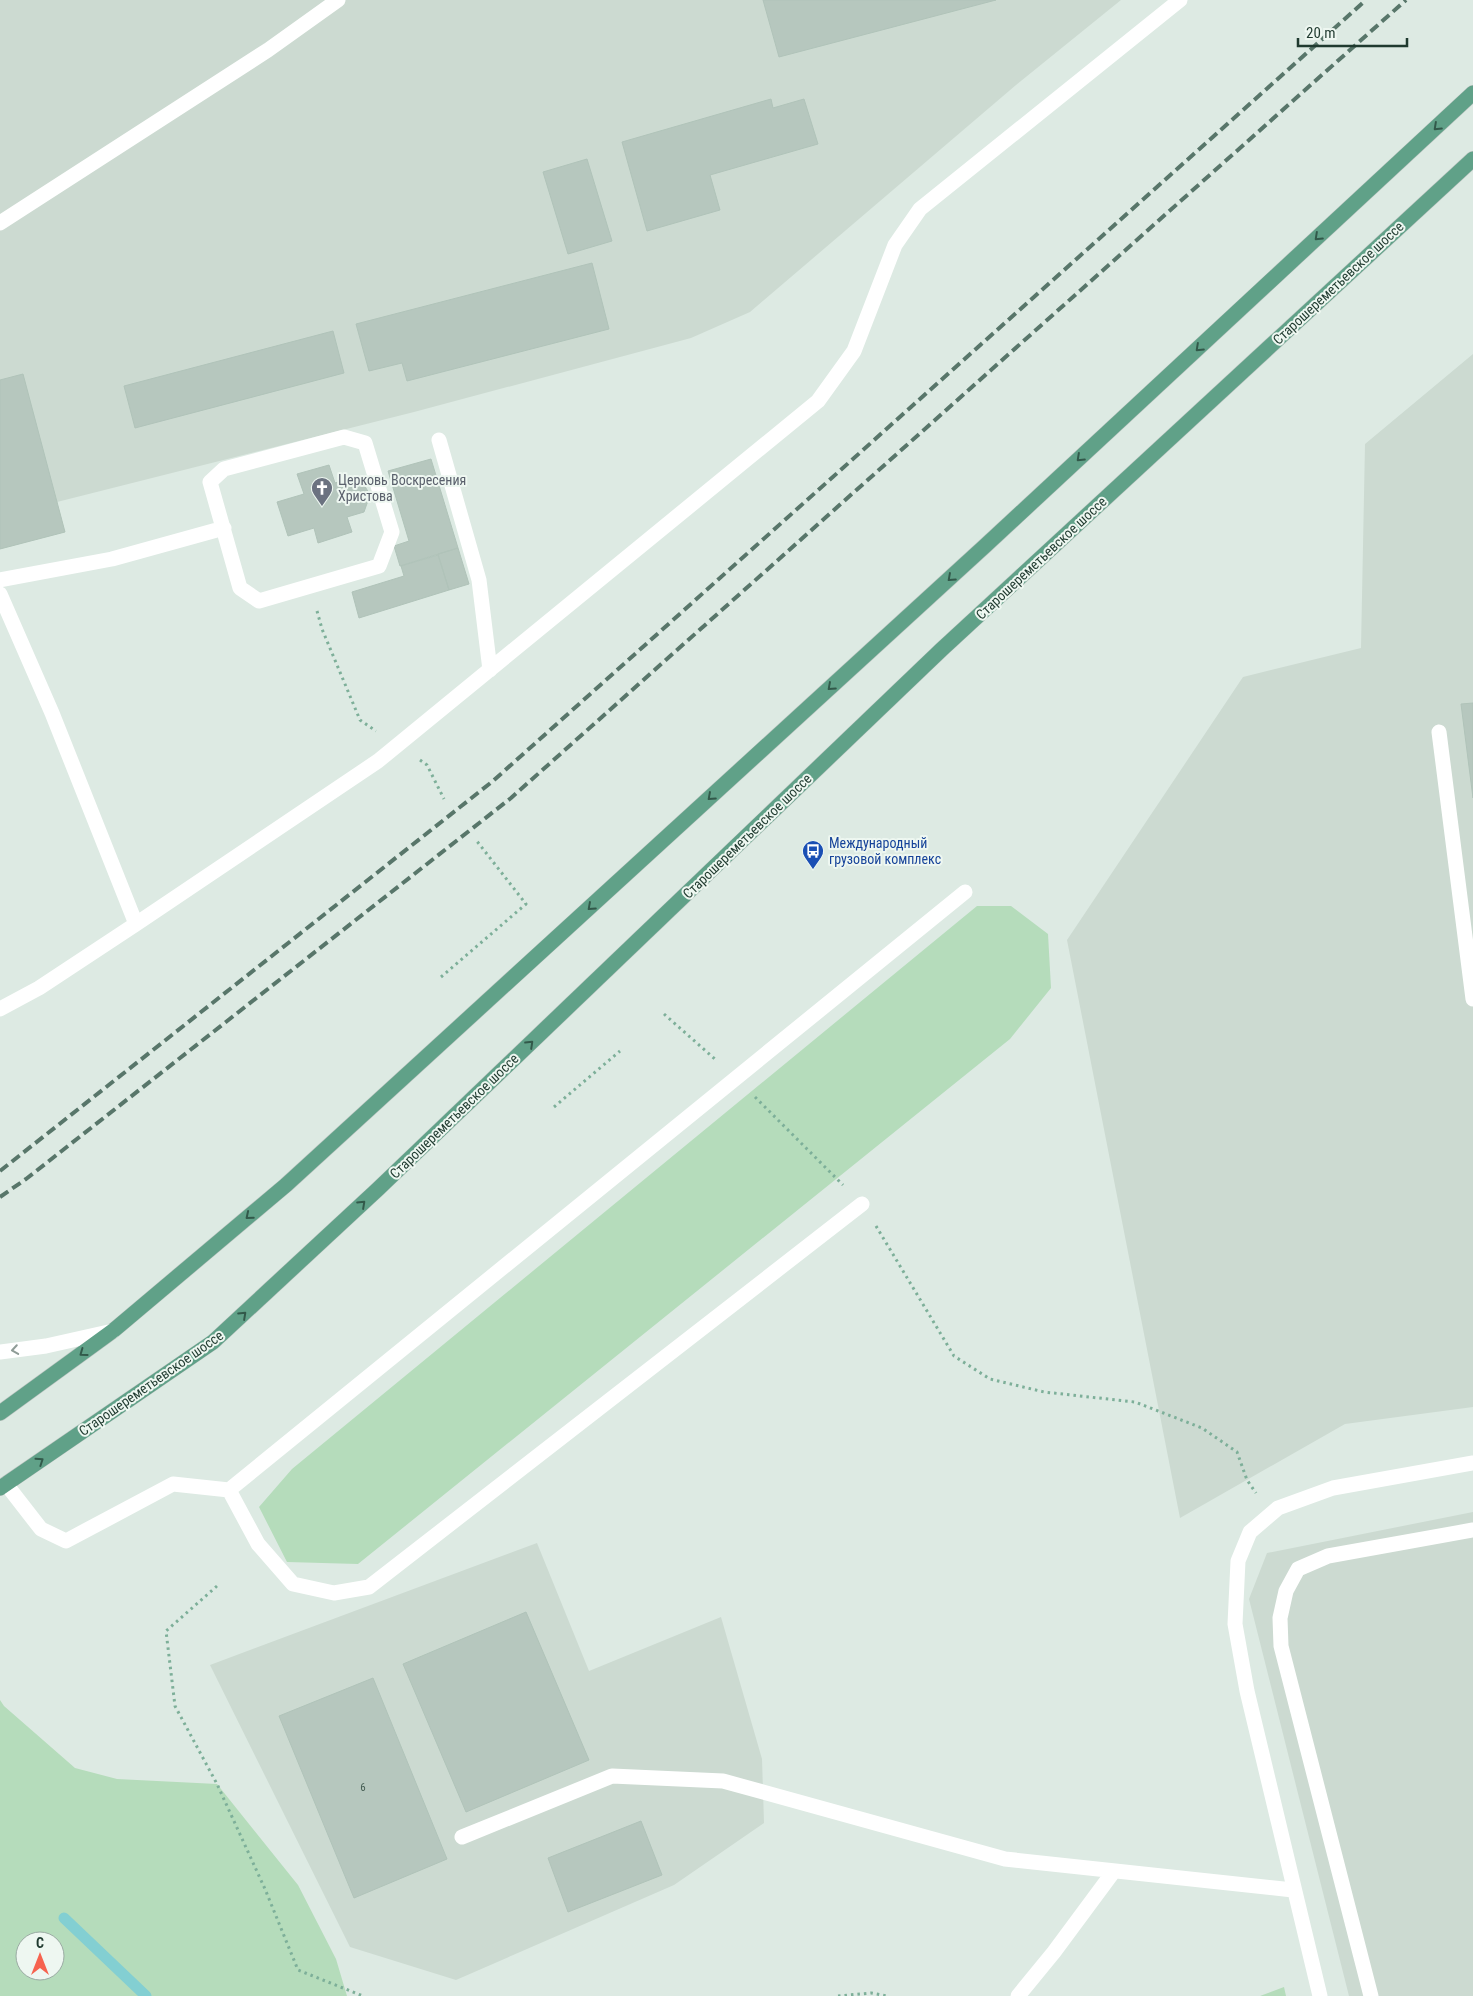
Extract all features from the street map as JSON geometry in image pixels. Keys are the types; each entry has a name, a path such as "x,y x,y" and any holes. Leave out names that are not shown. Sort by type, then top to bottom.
{"main road":[{"path":"0,1413 114,1330 286,1185 979,551 1473,93"},
{"name":"Старошереметьевское шоссе","path":"3,1486 213,1342 378,1189 941,650 1473,159"}],"street":[{"path":"0,223 268,50 338,0"},
{"path":"0,1008 38,988 136,924 398,746 818,402 854,351 895,245 920,208 1180,0"},
{"path":"344,437 365,443 392,532 379,566 259,601 240,588 224,528 210,482 224,469 344,437"},
{"path":"439,440 480,580 490,670"},
{"path":"0,580 112,559 224,528"},
{"path":"0,594 52,713 136,924"},
{"path":"1439,732 1473,999"},
{"path":"3,1486 41,1529 66,1542 173,1484 229,1490 965,892"},
{"path":"229,1490 258,1544 293,1584 334,1593 369,1587 862,1204"},
{"path":"0,1352 46,1346 114,1330"},
{"path":"1320,1996 1293,1890 1247,1691 1235,1624 1238,1561 1250,1532 1278,1508 1333,1488 1473,1463"},
{"path":"1371,1996 1281,1646 1280,1618 1286,1591 1298,1569 1328,1556 1473,1530"},
{"path":"462,1837 612,1776 723,1781 1005,1859 1293,1890"},
{"path":"1018,1996 1054,1952 1114,1871"}],"path":[{"path":"310,586 322,629 360,720 428,765 444,800"},
{"path":"441,977 526,904 476,840"},
{"path":"664,1014 736,1078 862,1204 954,1356 990,1380 1044,1392 1134,1402 1202,1428 1237,1452 1248,1480 1270,1515"},
{"path":"554,1107 620,1051"},
{"path":"217,1586 166,1631 175,1706 218,1784 265,1888 298,1970 363,1996"},
{"path":"838,1996 871,1994 887,1996"}],"shaded area":[{"path":"0,0 1121,0 1016,85 750,312 691,338 414,412 57,502 65,532 0,549"},
{"path":"1473,354 1473,1407 1345,1424 1180,1518 1067,940 1243,677 1361,648 1365,444"},
{"path":"1473,1512 1473,1996 1349,1996 1249,1599 1267,1553"},
{"path":"537,1543 589,1671 721,1617 762,1759 764,1823 674,1885 456,1980 350,1947 210,1665"}],"green space":[{"path":"977,906 1011,906 1048,934 1051,988 1010,1039 358,1564 287,1562 259,1507 292,1469"},
{"path":"0,1700 4,1706 75,1768 117,1779 217,1784 298,1885 336,1959 347,1996 0,1996"},
{"path":"1284,1987 1286,1996 1260,1996"}],"building":[{"path":"763,0 996,0 779,57"},
{"path":"771,99 773,108 804,99 818,144 710,175 720,210 647,231 622,142"},
{"path":"587,159 612,241 568,254 543,172"},
{"path":"592,263 609,329 407,381 402,363 369,371 356,324"},
{"path":"333,331 344,373 135,428 124,386"},
{"path":"23,374 65,532 0,549 0,380"},
{"path":"431,459 458,548 400,566 394,546 409,541 388,471"},
{"name":"Церковь Воскресения Христова","path":"329,465 335,483 347,479 363,483 370,495 364,512 347,517 352,532 318,543 314,528 288,536 277,502 304,494 297,474"},
{"path":"458,548 469,584 449,590 438,554"},
{"path":"438,555 449,590 359,618 352,592 404,576 401,566"},
{"path":"1473,703 1473,798 1461,704"},
{"path":"526,1612 589,1760 466,1812 403,1664"},
{"path":"373,1678 447,1859 354,1898 279,1716"},
{"path":"641,1821 662,1875 568,1912 548,1858"}],"waterway":[{"path":"64,1918 146,1996"}],"railway":[{"path":"0,1171 493,781 1366,0"},
{"path":"0,1197 26,1179 511,798 1406,0"}],"place":[{"name":"Церковь Воскресения Христова","path":"322,507"},
{"name":"Международный грузовой комплекс","path":"813,870"}]}
